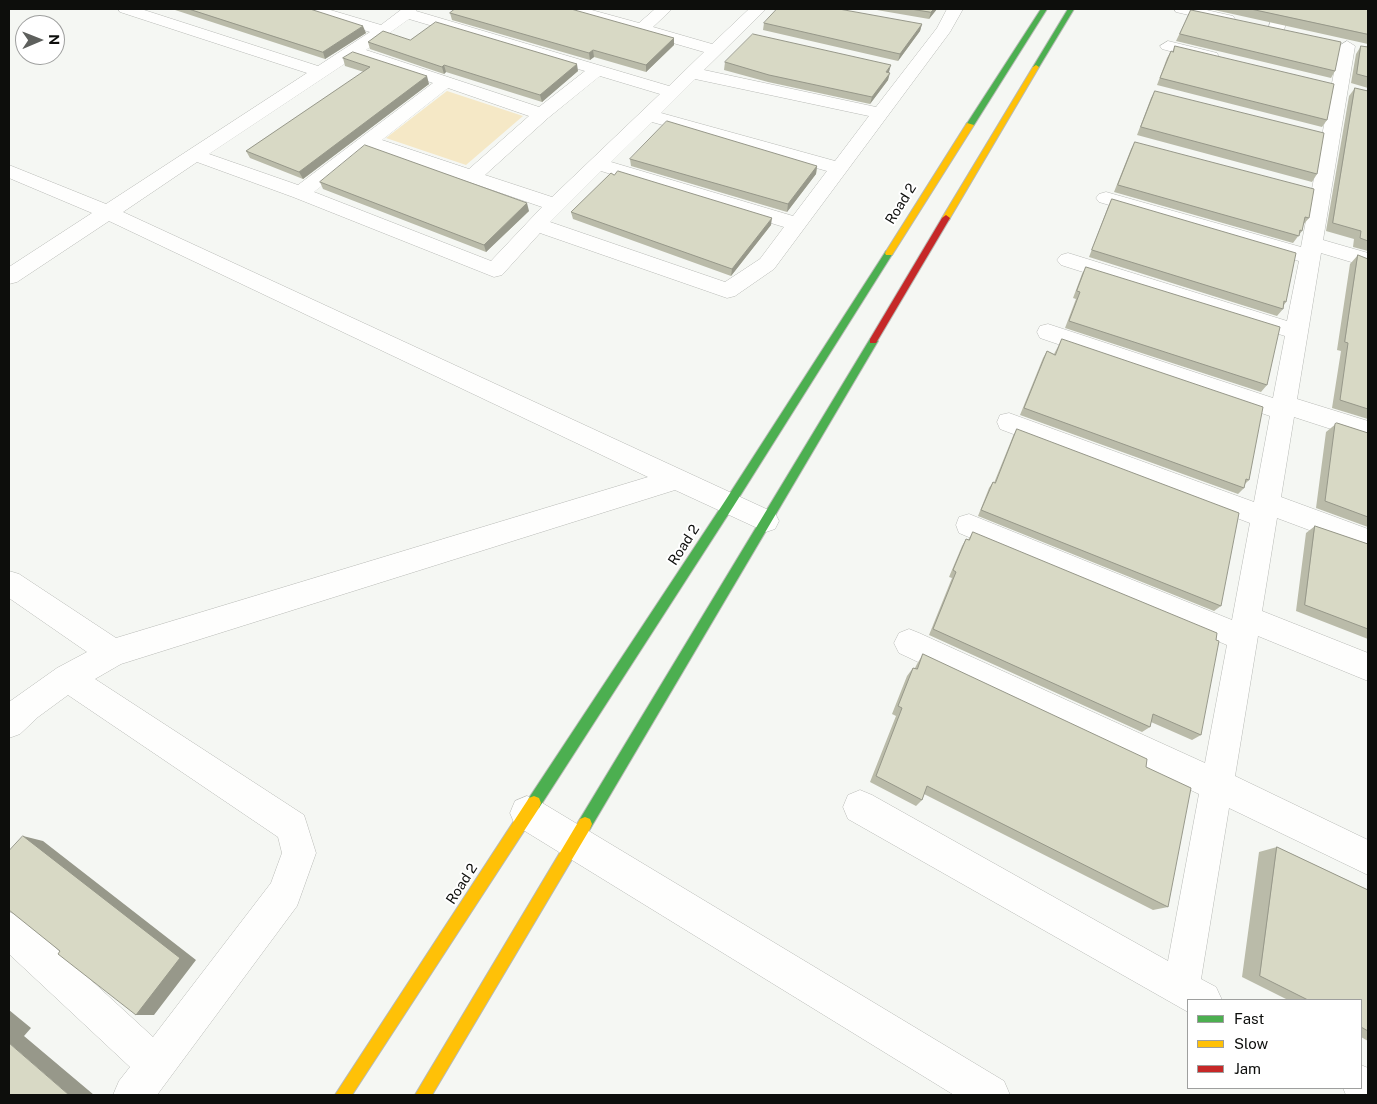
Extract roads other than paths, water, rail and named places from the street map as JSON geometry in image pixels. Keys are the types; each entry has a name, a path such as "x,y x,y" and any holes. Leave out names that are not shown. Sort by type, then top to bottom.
{"street":[{"path":"126,9 320,72"},
{"path":"162,21 184,9"},
{"path":"312,9 383,31"},
{"path":"572,9 716,50"},
{"path":"642,29 664,9"},
{"path":"194,155 300,193 494,270 556,205 758,9"},
{"path":"537,225 727,291 767,264 944,29 954,9"},
{"name":"Road 2","path":"343,1095 729,504 1044,9"},
{"path":"423,1095 1071,9"},
{"path":"1182,9 1239,21"},
{"path":"1276,30 1282,9"},
{"path":"9,277 400,20 408,11 672,92"},
{"path":"925,25 944,29"},
{"path":"1257,26 1294,34"},
{"path":"736,30 755,34"},
{"path":"860,807 1192,994 1217,785 1311,250 1312,190 1322,133 1340,87 1346,45"},
{"path":"1168,46 1225,60"},
{"path":"353,51 542,114"},
{"path":"894,66 913,71"},
{"path":"471,176 542,114 597,70"},
{"path":"692,73 881,112"},
{"path":"300,193 446,82"},
{"path":"648,115 839,168"},
{"path":"367,141 556,205"},
{"path":"598,164 797,224"},
{"path":"9,171 107,212 766,521"},
{"path":"1106,198 1311,250 1368,260"},
{"path":"1068,260 1297,332"},
{"path":"1048,332 1283,408 1368,431"},
{"path":"1009,422 1266,510 1368,540"},
{"path":"9,724 27,706 68,678 113,653 676,479"},
{"path":"969,525 1245,628 1368,667"},
{"path":"9,583 113,653"},
{"path":"909,643 1217,785 1368,858"},
{"path":"68,678 292,827 299,853 285,894 133,1095"},
{"path":"527,813 990,1095"},
{"path":"9,930 156,1065"}]}
